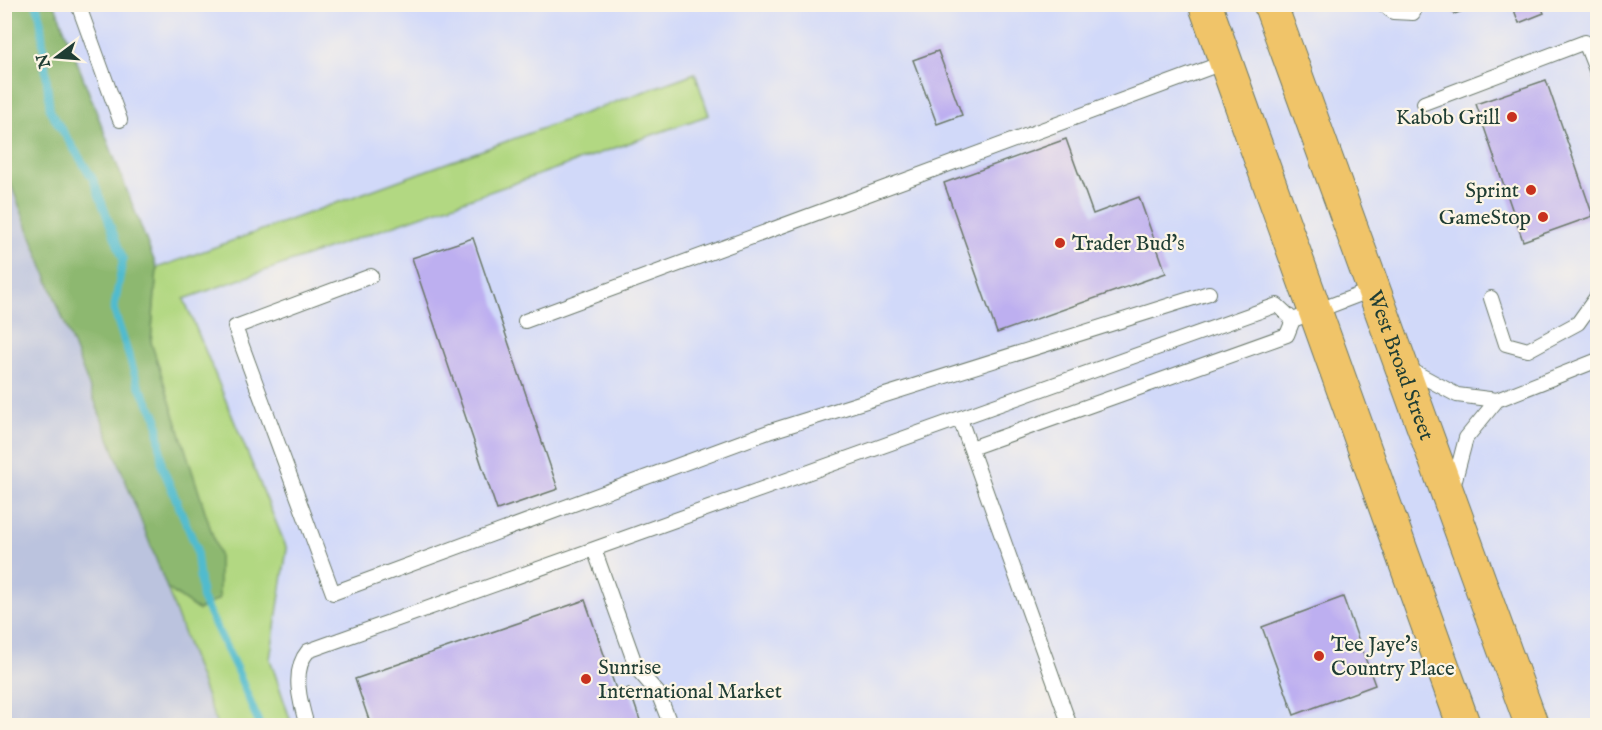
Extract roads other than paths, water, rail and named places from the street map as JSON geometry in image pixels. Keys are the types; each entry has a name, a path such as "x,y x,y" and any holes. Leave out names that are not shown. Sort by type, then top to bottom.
{"main road":[{"path":"1204,4 1225,62 1304,316 1464,726"},
{"name":"West Broad Street","path":"1270,4 1376,289 1532,726"}],"lane":[{"path":"78,4 120,120"},
{"path":"1383,4 1394,12 1413,13 1417,4"},
{"path":"1424,103 1585,42 1598,75"},
{"path":"525,321 1225,62"},
{"path":"371,276 235,327 333,593 771,430 1209,293"},
{"path":"970,448 1287,335 1304,316 1376,289"},
{"path":"1491,298 1506,344 1528,350 1578,323 1598,295"},
{"path":"307,726 298,677 299,666 308,651 1277,305 1304,316"},
{"path":"1403,366 1457,395 1497,400 1598,360"},
{"path":"1450,497 1466,438 1497,400"},
{"path":"960,419 1070,726"},
{"path":"594,549 637,669 657,693 671,726"}],"waterway":[{"path":"36,4 40,16 50,111 93,179 123,259 114,310 138,384 157,418 162,466 196,547 202,598 237,670 260,726"}],"place":[{"name":"Kabob Grill","path":"1512,117"},
{"name":"Sprint","path":"1531,190"},
{"name":"GameStop","path":"1543,217"},
{"name":"Trader Bud's","path":"1060,243"},
{"name":"Tee Jaye's Country Place","path":"1319,656"},
{"name":"Sunrise International Market","path":"586,679"}]}
